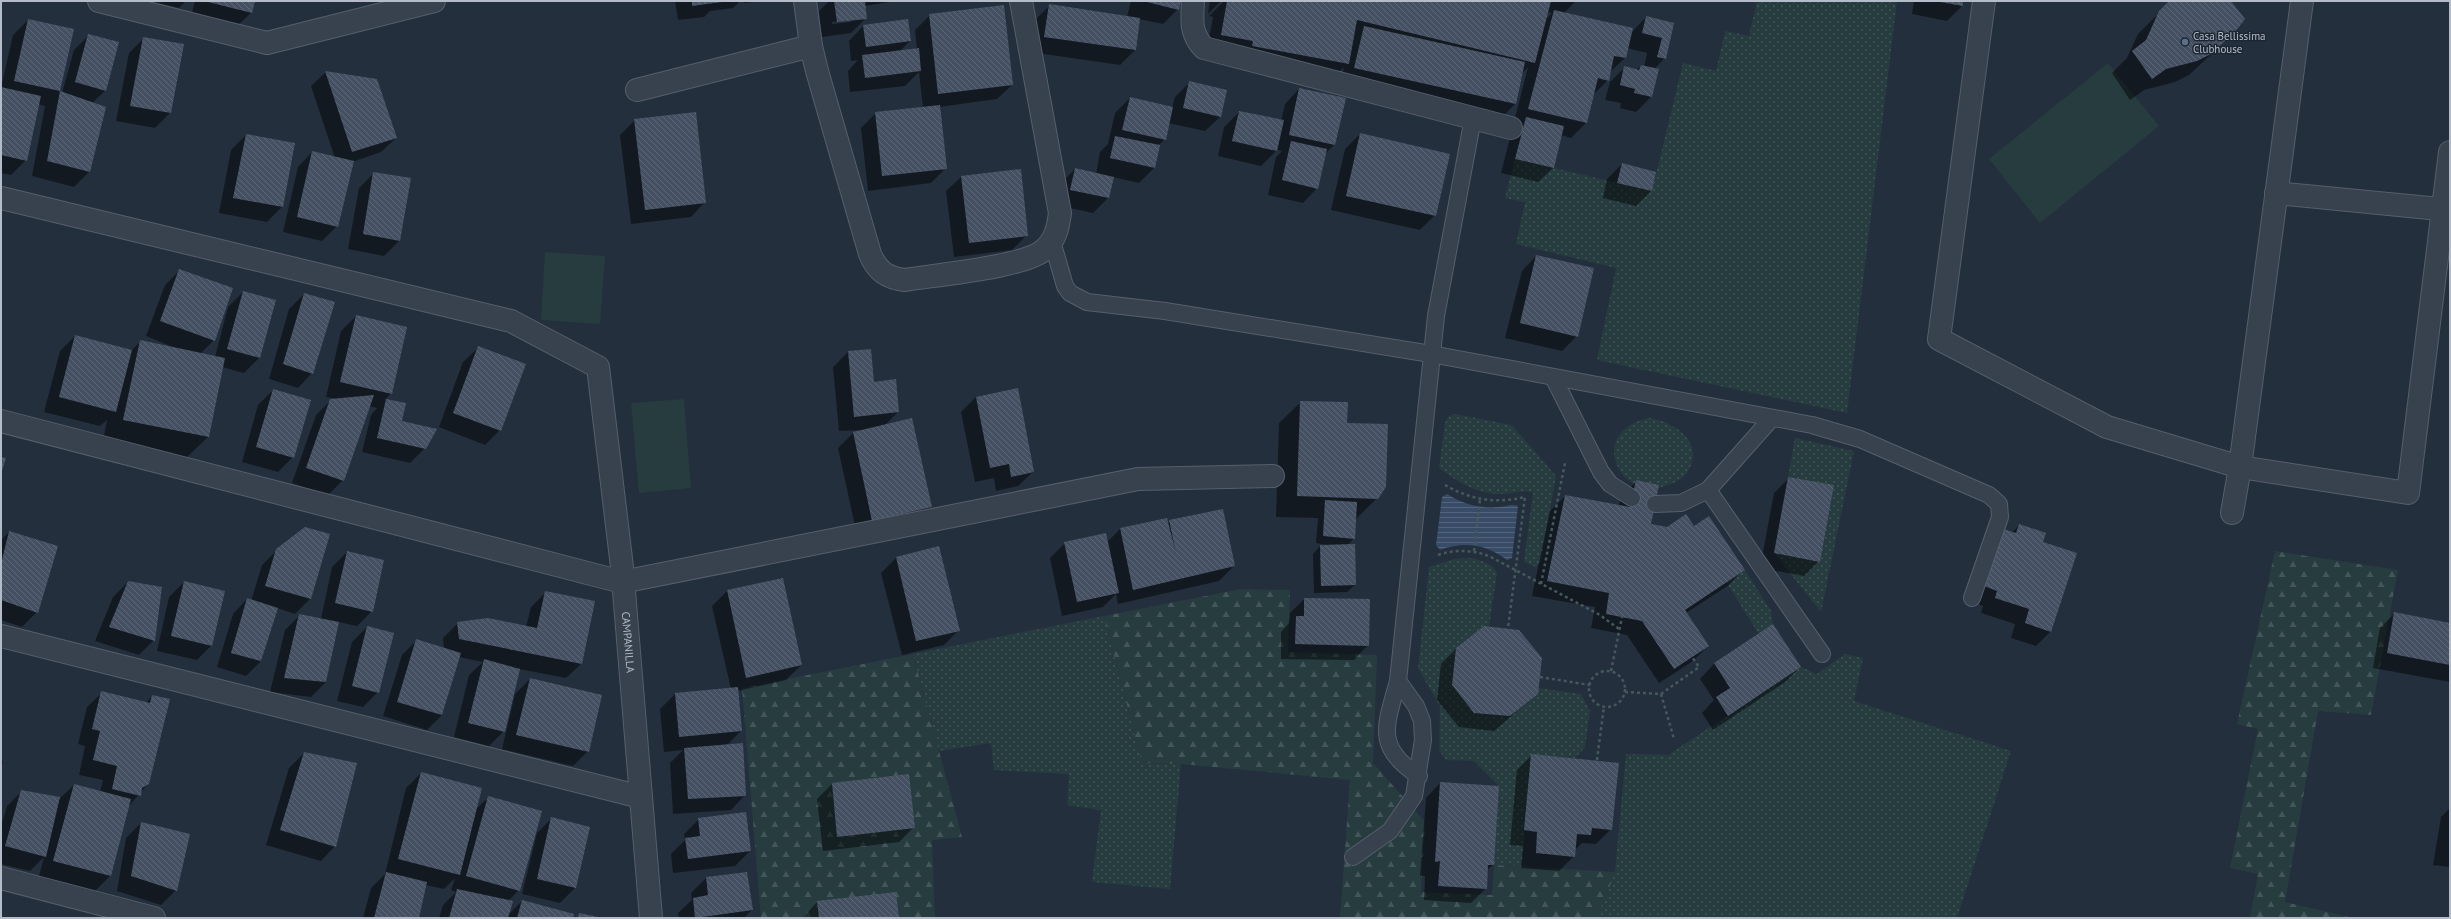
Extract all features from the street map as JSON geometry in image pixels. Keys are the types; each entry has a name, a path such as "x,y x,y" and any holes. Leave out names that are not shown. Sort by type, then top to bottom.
{"street":[{"path":"99,1 267,43 434,1"},
{"path":"805,1 811,46 870,254 880,271 888,276 905,280 1024,260 1044,250 1052,241 1058,228 1060,213 1021,1"},
{"path":"1193,1 1192,31 1204,48 1511,128"},
{"path":"1984,1 1939,339 2107,427 2240,467 2408,494 2446,210 2450,152"},
{"path":"2232,513 2240,467 2302,1"},
{"path":"638,90 811,46"},
{"path":"2276,193 2446,210"},
{"name":"CAMPANILLA","path":"1,198 511,321 598,367 622,582 652,918"},
{"path":"1,421 622,582 1138,479 1273,476"},
{"path":"1,636 641,797"},
{"path":"1,878 154,918"}],"lane":[{"path":"1419,776 1397,760 1389,747 1386,728 1398,681 1431,354 1447,250 1473,118"},
{"path":"1052,241 1065,286 1070,293 1087,302 1165,311 1431,354 1772,418 1812,426 1860,439 1989,495 1999,504 2000,517 1972,598"},
{"path":"1553,377 1601,472 1610,484 1632,498"},
{"path":"1655,504 1681,503 1708,490 1772,418"},
{"path":"1708,490 1822,654"},
{"path":"1353,857 1390,831 1414,796 1419,776 1423,740 1422,722 1416,706 1398,681"}],"path":[{"path":"1541,584 1573,419"},
{"path":"1419,469 1459,493 1480,499 1496,501 1525,496 1508,628"},
{"path":"1474,551 1480,499"},
{"path":"1409,569 1443,553 1474,551 1502,562 1516,571 1600,615 1619,629"},
{"path":"1611,671 1622,616"},
{"path":"1625,692 1661,694 1699,666 1692,657"},
{"path":"1602,670 1617,672 1626,684 1624,699 1611,708 1597,705 1588,693 1590,685 1591,678 1602,670"},
{"path":"1540,677 1590,685"},
{"path":"1661,694 1674,739"},
{"path":"1597,760 1604,706"}],"green space":[{"path":"1757,1 1897,1 1847,413 1597,360 1616,268 1516,244 1525,202 1505,198 1515,159 1652,191 1683,63 1716,71 1725,31 1749,36"},
{"path":"2108,63 2159,126 2040,223 1989,159"},
{"path":"545,252 605,256 600,324 541,320"},
{"path":"684,399 691,488 639,493 631,403"},
{"path":"1455,414 1512,425 1556,476 1541,560 1536,567 1524,562 1533,492 1524,491 1499,494 1482,492 1467,486 1439,468 1445,423 1449,416"},
{"path":"1649,418 1659,420 1678,429 1686,436 1691,444 1693,453 1692,463 1683,477 1671,484 1653,488 1637,485 1625,476 1617,464 1614,451 1618,437 1629,426"},
{"path":"1795,438 1854,451 1821,612 1774,553 1820,561 1834,486 1788,477"},
{"path":"2275,551 2398,570 2371,715 2318,711 2285,902 2353,918 2250,918 2258,874 2230,868 2258,729 2237,724"},
{"path":"1472,558 1490,565 1497,573 1489,627 1484,626 1456,648 1452,685 1474,713 1510,716 1537,694 1538,688 1581,694 1590,711 1585,747 1575,758 1531,755 1522,866 1494,865 1499,786 1474,761 1446,760 1439,750 1440,706 1418,668 1429,567 1454,559"},
{"path":"1745,570 1771,611 1773,624 1759,634 1726,582"},
{"path":"1241,589 1290,590 1288,652 1377,655 1373,763 1425,822 1421,892 1492,895 1494,865 1615,872 1604,902 1595,918 1340,918 1350,780 1181,764 1142,763 1104,616"},
{"path":"1104,616 1142,763 1181,764 1170,889 1092,882 1101,810 1067,805 1069,774 994,770 991,743 939,751 913,654"},
{"path":"913,654 962,837 932,840 935,918 761,918 742,688"},
{"path":"1845,654 1863,658 1854,701 2011,751 1957,918 1595,918 1615,872 1626,754 1668,755 1801,667 1817,674"}],"water":[{"path":"1447,494 1459,501 1478,506 1518,506 1512,558 1507,560 1483,547 1466,545 1449,547 1440,550 1436,545 1442,497"}],"building":[{"path":"204,1 255,1 252,13"},
{"path":"692,1 722,1 722,2 692,6"},
{"path":"834,1 865,1 867,19 837,22"},
{"path":"1143,1 1181,1 1179,10"},
{"path":"1227,1 1551,1 1535,63 1357,20 1349,64 1252,46 1253,41 1221,35"},
{"path":"1963,1 1963,6 1940,2"},
{"name":"Casa Bellissima Clubhouse","path":"2169,1 2231,1 2245,19 2235,32 2211,54 2197,61 2166,69 2152,79 2132,51 2146,40 2159,11"},
{"path":"1049,4 1140,18 1136,50 1044,37"},
{"path":"1004,5 1013,85 938,94 929,14"},
{"path":"1554,10 1633,28 1626,58 1614,56 1609,81 1598,78 1587,123 1528,109"},
{"path":"1646,16 1674,23 1666,59 1657,57 1662,38 1642,33"},
{"path":"28,19 74,29 60,91 14,81"},
{"path":"908,19 911,41 866,47 863,25"},
{"path":"1364,26 1525,62 1516,104 1354,68"},
{"path":"88,34 119,42 106,91 75,82"},
{"path":"143,37 184,44 171,113 130,106"},
{"path":"919,48 921,71 865,78 862,55"},
{"path":"1641,65 1659,69 1652,97 1634,93 1635,89 1620,85 1624,66 1639,70"},
{"path":"325,71 377,79 397,138 352,152"},
{"path":"1189,81 1227,90 1221,117 1183,108"},
{"path":"1,87 41,96 27,161 1,155"},
{"path":"1299,88 1346,98 1335,145 1289,135"},
{"path":"60,91 106,107 90,172 47,161"},
{"path":"1130,97 1173,107 1166,140 1122,130"},
{"path":"940,105 947,169 882,176 875,112"},
{"path":"1239,111 1284,120 1277,151 1232,141"},
{"path":"696,112 706,203 645,210 634,119"},
{"path":"1526,117 1564,126 1554,168 1515,159"},
{"path":"1360,133 1450,154 1436,216 1346,196"},
{"path":"246,134 295,143 283,207 233,198"},
{"path":"1115,136 1160,145 1155,168 1110,158"},
{"path":"1291,141 1327,149 1318,189 1282,180"},
{"path":"312,151 354,161 338,227 297,217"},
{"path":"1622,163 1656,172 1652,191 1617,183"},
{"path":"1075,168 1114,177 1109,198 1070,190"},
{"path":"1021,169 1028,236 969,243 961,176"},
{"path":"373,172 411,178 400,241 363,234"},
{"path":"1536,255 1594,268 1578,337 1520,323"},
{"path":"179,269 233,288 215,341 160,321"},
{"path":"243,291 276,300 260,358 227,349"},
{"path":"304,293 335,302 313,374 283,364"},
{"path":"356,315 407,327 392,394 340,382"},
{"path":"75,335 132,350 116,412 59,397"},
{"path":"140,340 225,358 209,437 123,420"},
{"path":"478,346 526,364 501,431 453,413"},
{"path":"871,349 874,382 896,379 899,412 854,417 848,351"},
{"path":"1018,388 1034,472 1011,477 1009,464 990,468 976,397"},
{"path":"273,389 311,400 294,458 256,447"},
{"path":"374,395 344,481 306,468 330,399"},
{"path":"386,399 406,403 402,421 437,429 426,449 377,438"},
{"path":"1300,401 1348,402 1347,423 1388,424 1386,487 1378,499 1297,496"},
{"path":"912,418 932,507 872,521 853,432"},
{"path":"1,457 6,458 1,474"},
{"path":"1788,477 1834,485 1820,562 1774,553"},
{"path":"1636,480 1659,485 1651,524 1667,527 1686,514 1694,526 1709,516 1745,570 1685,610 1709,646 1674,669 1642,621 1606,614 1609,593 1547,581 1565,495 1630,507"},
{"path":"1325,500 1357,502 1355,539 1323,536"},
{"path":"1223,509 1235,566 1133,590 1120,528 1167,518 1176,553 1169,520"},
{"path":"2019,524 2046,533 2043,542 2077,553 2051,632 2025,623 2029,609 1995,598 1997,591 1984,586 2003,529 2016,533"},
{"path":"305,527 330,534 311,599 265,586 276,549"},
{"path":"9,531 58,546 38,613 1,600 1,564"},
{"path":"1106,533 1119,593 1077,602 1064,542"},
{"path":"1355,544 1356,585 1321,586 1320,545"},
{"path":"939,546 960,631 916,641 896,557"},
{"path":"347,551 384,560 373,612 335,603"},
{"path":"783,578 802,665 746,678 727,590"},
{"path":"128,581 162,587 155,641 109,627"},
{"path":"184,581 225,591 212,646 171,636"},
{"path":"545,591 595,601 582,664 459,639 457,622 488,618 537,628"},
{"path":"247,598 278,608 261,661 231,653"},
{"path":"1304,598 1370,599 1369,646 1295,644 1296,616 1304,616"},
{"path":"2394,612 2450,623 2450,665 2387,653"},
{"path":"299,614 339,622 326,682 284,678"},
{"path":"1773,624 1801,667 1728,716 1716,697 1730,688 1714,663"},
{"path":"367,626 394,633 379,693 352,686"},
{"path":"1484,626 1519,630 1542,658 1538,694 1510,716 1474,713 1452,685 1456,648"},
{"path":"416,639 461,653 442,715 397,702"},
{"path":"484,659 520,669 505,732 468,723"},
{"path":"530,678 602,695 589,752 516,735"},
{"path":"738,687 742,731 679,737 675,693"},
{"path":"101,691 150,703 152,695 170,699 149,784 142,788 141,796 112,789 117,766 93,760 100,731 92,729"},
{"path":"743,743 746,796 688,799 684,748"},
{"path":"304,752 357,763 336,847 280,830"},
{"path":"1531,754 1619,763 1612,830 1592,828 1591,835 1577,834 1575,857 1536,853 1537,832 1524,830"},
{"path":"421,772 482,788 460,875 398,859"},
{"path":"909,774 915,828 837,837 832,783"},
{"path":"1440,782 1499,786 1494,865 1488,865 1487,889 1438,886 1440,861 1435,862"},
{"path":"74,784 131,799 111,876 53,861"},
{"path":"21,790 60,797 46,857 5,846"},
{"path":"488,796 542,811 520,891 466,876"},
{"path":"746,812 751,851 688,859 685,838 700,836 698,818"},
{"path":"551,817 590,827 576,888 537,879"},
{"path":"141,822 190,834 177,891 131,876"},
{"path":"386,872 427,882 419,918 374,918"},
{"path":"747,872 753,910 695,918 693,898 708,895 706,877"},
{"path":"457,889 513,901 508,918 449,918"},
{"path":"896,892 899,918 819,918 817,901"},
{"path":"522,900 574,914 573,918 517,918"},
{"path":"579,913 598,917 598,918 578,918"}],"place":[{"name":"Casa Bellissima Clubhouse","path":"2185,42"}]}
